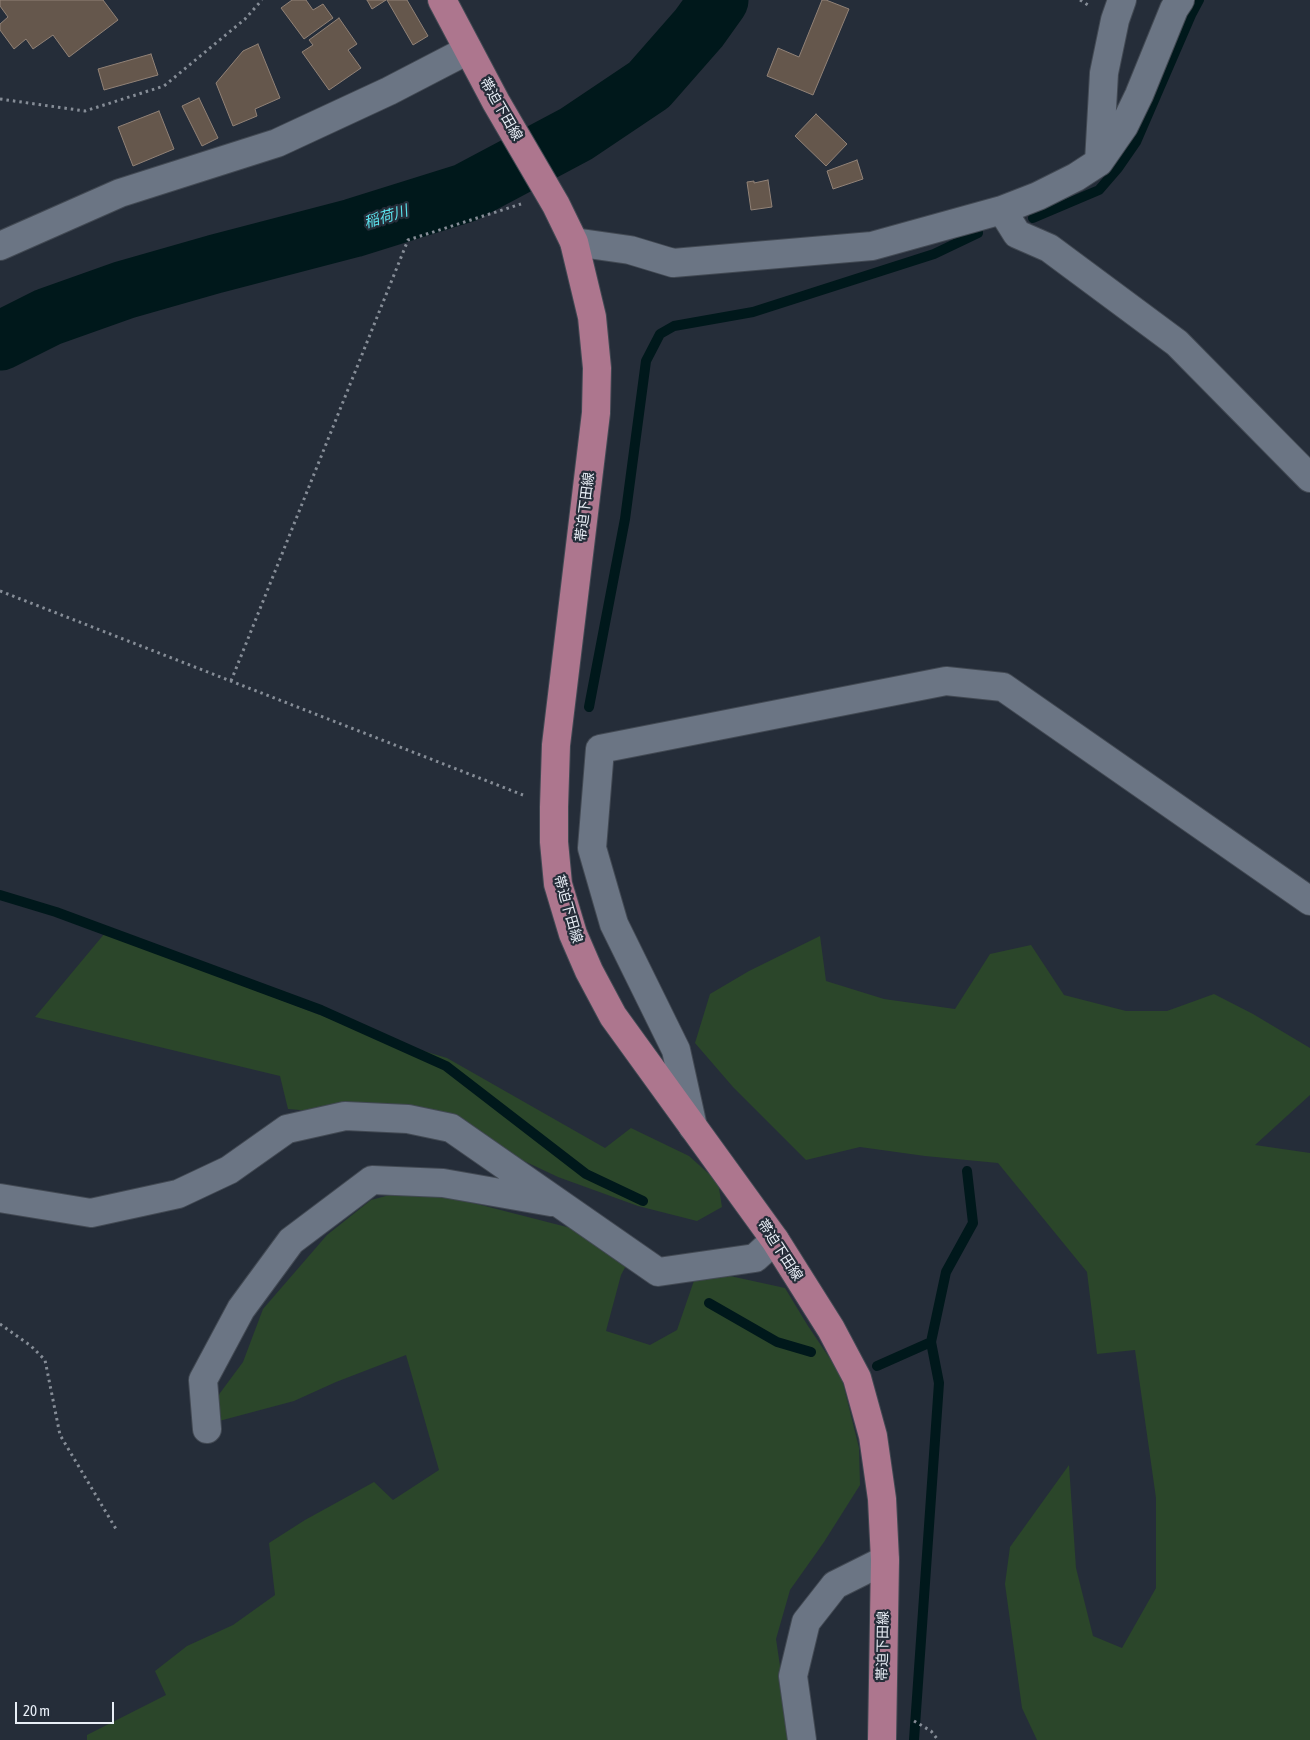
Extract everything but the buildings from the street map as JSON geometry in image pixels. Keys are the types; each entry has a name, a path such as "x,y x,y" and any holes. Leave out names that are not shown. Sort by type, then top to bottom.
{"main road":[{"name":"帯迫下田線","path":"442,0 574,242 592,317 597,368 596,413 556,745 554,842 558,884 573,934 589,971 613,1016 775,1240 831,1329 857,1378 872,1436 882,1500 884,1560 882,1740"}],"street":[{"path":"1099,162 1104,73 1115,20 1122,0"},
{"path":"574,242 630,250 673,263 872,246 1002,210 1038,196 1076,178 1099,162 1124,126 1180,0"},
{"path":"0,246 120,193 276,142 389,91 468,50"},
{"path":"1002,210 1017,234 1049,248 1177,343 1310,478"},
{"path":"693,1127 676,1050 614,924 592,848 600,749 946,681 1003,687 1310,900"},
{"path":"0,1198 91,1213 178,1194 229,1170 287,1129 345,1116 408,1119 451,1128 658,1272 755,1258 775,1240"},
{"path":"208,1429 204,1380 241,1309 292,1241 372,1180 443,1183 560,1204"},
{"path":"802,1740 793,1676 806,1622 835,1585 884,1560"}],"path":[{"path":"0,99 85,111 164,86 245,19 262,0"},
{"path":"231,681 408,240 545,186"},
{"path":"0,591 554,807"},
{"path":"0,1324 31,1346 45,1360 60,1435 116,1529"}],"green space":[{"path":"105,933 383,1039 447,1058 605,1148 631,1128 689,1156 718,1182 722,1207 697,1221 638,1206 558,1177 507,1153 334,1113 288,1109 280,1076 35,1017"},
{"path":"820,936 826,981 884,999 955,1009 990,954 1031,945 1064,995 1126,1011 1167,1011 1214,994 1253,1014 1310,1048 1310,1095 1255,1145 1310,1153 1310,1740 1037,1740 1022,1708 1005,1584 1010,1547 1069,1465 1076,1568 1093,1636 1122,1648 1156,1588 1156,1498 1135,1350 1097,1354 1087,1272 998,1163 860,1147 806,1160 733,1087 695,1043 710,994 749,971"},
{"path":"412,1189 637,1245 621,1275 606,1331 650,1345 677,1330 698,1269 785,1288 841,1375 859,1448 860,1485 824,1542 790,1590 776,1639 791,1740 87,1740 87,1735 166,1695 155,1671 187,1646 233,1625 275,1595 269,1543 305,1520 374,1482 393,1500 439,1470 406,1355 336,1382 294,1401 204,1425 220,1393 243,1362 263,1309 327,1235 371,1200"}],"waterway":[{"name":"稲荷川","path":"0,341 48,317 124,290 353,228 465,193 576,134 649,85 699,28 719,0"},
{"path":"1033,218 1099,190 1118,168 1136,142 1199,0"},
{"path":"589,707 625,519 646,361 660,334 674,326 753,312 934,254 978,233"},
{"path":"0,895 56,912 321,1010 446,1066 586,1174 643,1201"},
{"path":"877,1366 931,1342 946,1272 973,1223 967,1171"},
{"path":"709,1303 777,1342 811,1352"},
{"path":"914,1740 939,1383 931,1342"}]}
